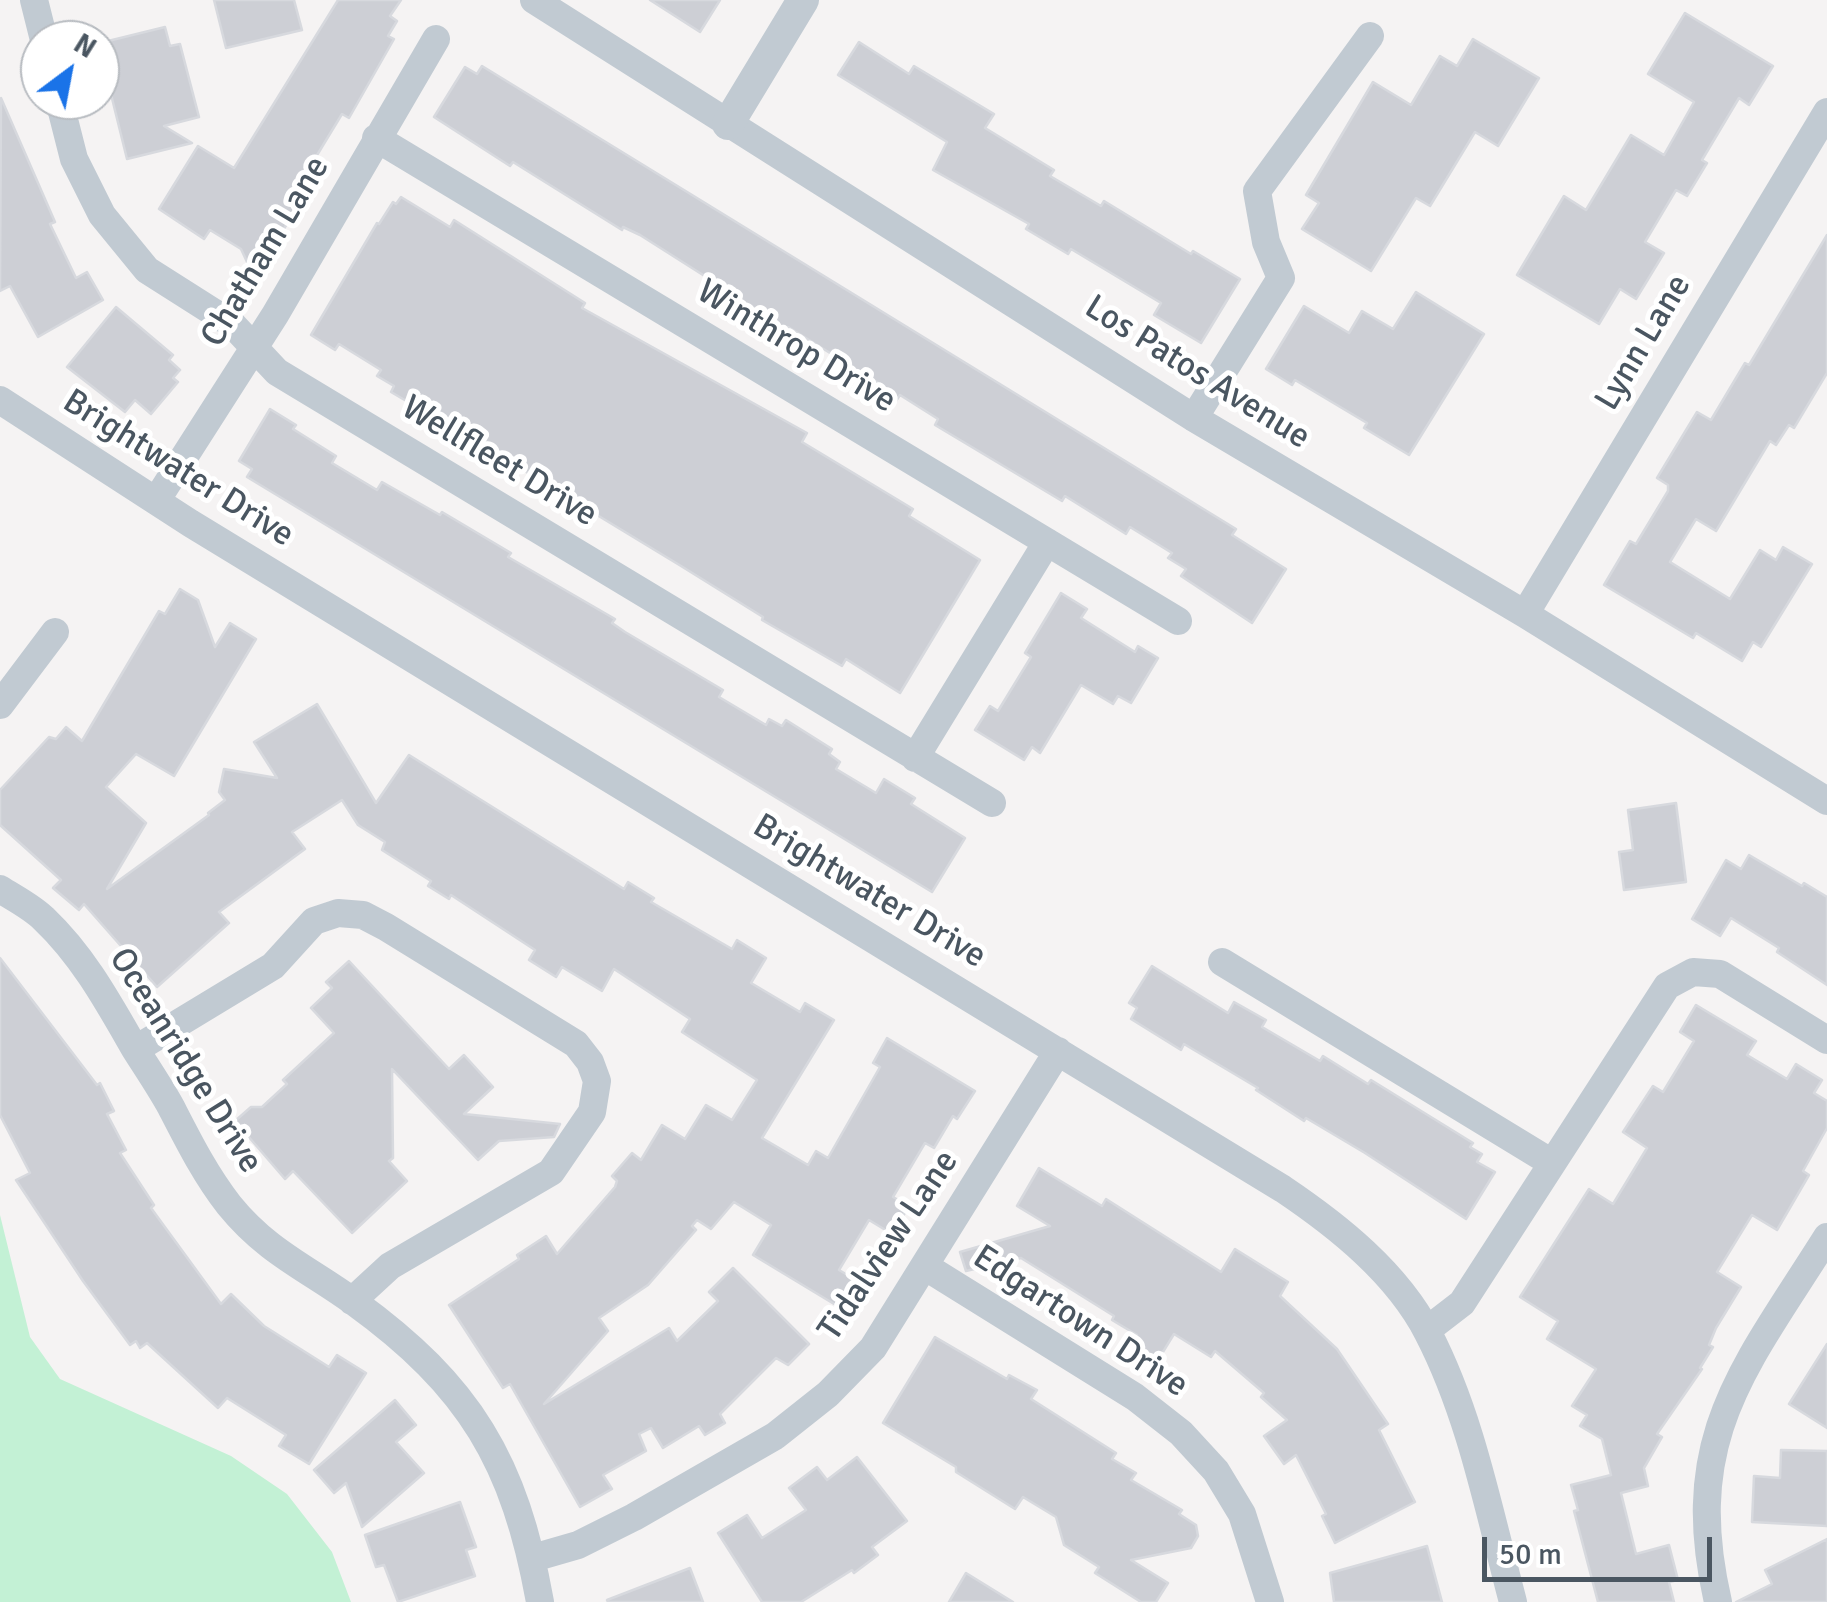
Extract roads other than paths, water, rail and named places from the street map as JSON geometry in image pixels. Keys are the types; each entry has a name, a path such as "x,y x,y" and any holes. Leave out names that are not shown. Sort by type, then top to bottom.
{"street":[{"name":"Los Patos Avenue","path":"534,0 1194,418 1525,614 1827,800"},
{"path":"728,124 804,0"},
{"path":"1194,418 1282,278 1266,242 1257,192 1370,36"},
{"name":"Chatham Lane","path":"156,501 253,349 436,39"},
{"name":"Lynn Lane","path":"1525,614 1827,112"},
{"name":"Wellfleet Drive","path":"64,120 74,159 102,215 147,270 232,324 277,372 992,803"},
{"name":"Winthrop Drive","path":"376,138 1178,620"},
{"name":"Brightwater Drive","path":"0,400 156,501 1319,1213 1369,1256 1427,1330 1460,1406 1513,1602"},
{"path":"916,758 1047,542"},
{"path":"0,705 55,632"},
{"name":"Oceanridge Drive","path":"0,889 42,917 95,977 169,1104 194,1156 264,1243 352,1301 414,1349 458,1397 498,1457 520,1513 540,1602"},
{"path":"136,1049 250,982 273,966 314,921 338,913 364,915 386,926 576,1044 590,1062 596,1081 592,1112 550,1172 390,1266 352,1301"},
{"path":"1222,962 1552,1164"},
{"path":"1427,1330 1462,1303 1667,986 1693,972 1720,974 1827,1040"},
{"name":"Tidalview Lane","path":"533,1558 578,1545 606,1531 775,1436 828,1394 873,1348 1058,1052"},
{"path":"1718,1602 1706,1525 1706,1493 1716,1433 1742,1373 1827,1237"},
{"name":"Edgartown Drive","path":"926,1267 1135,1398 1181,1433 1216,1472 1242,1514 1270,1602"}]}
